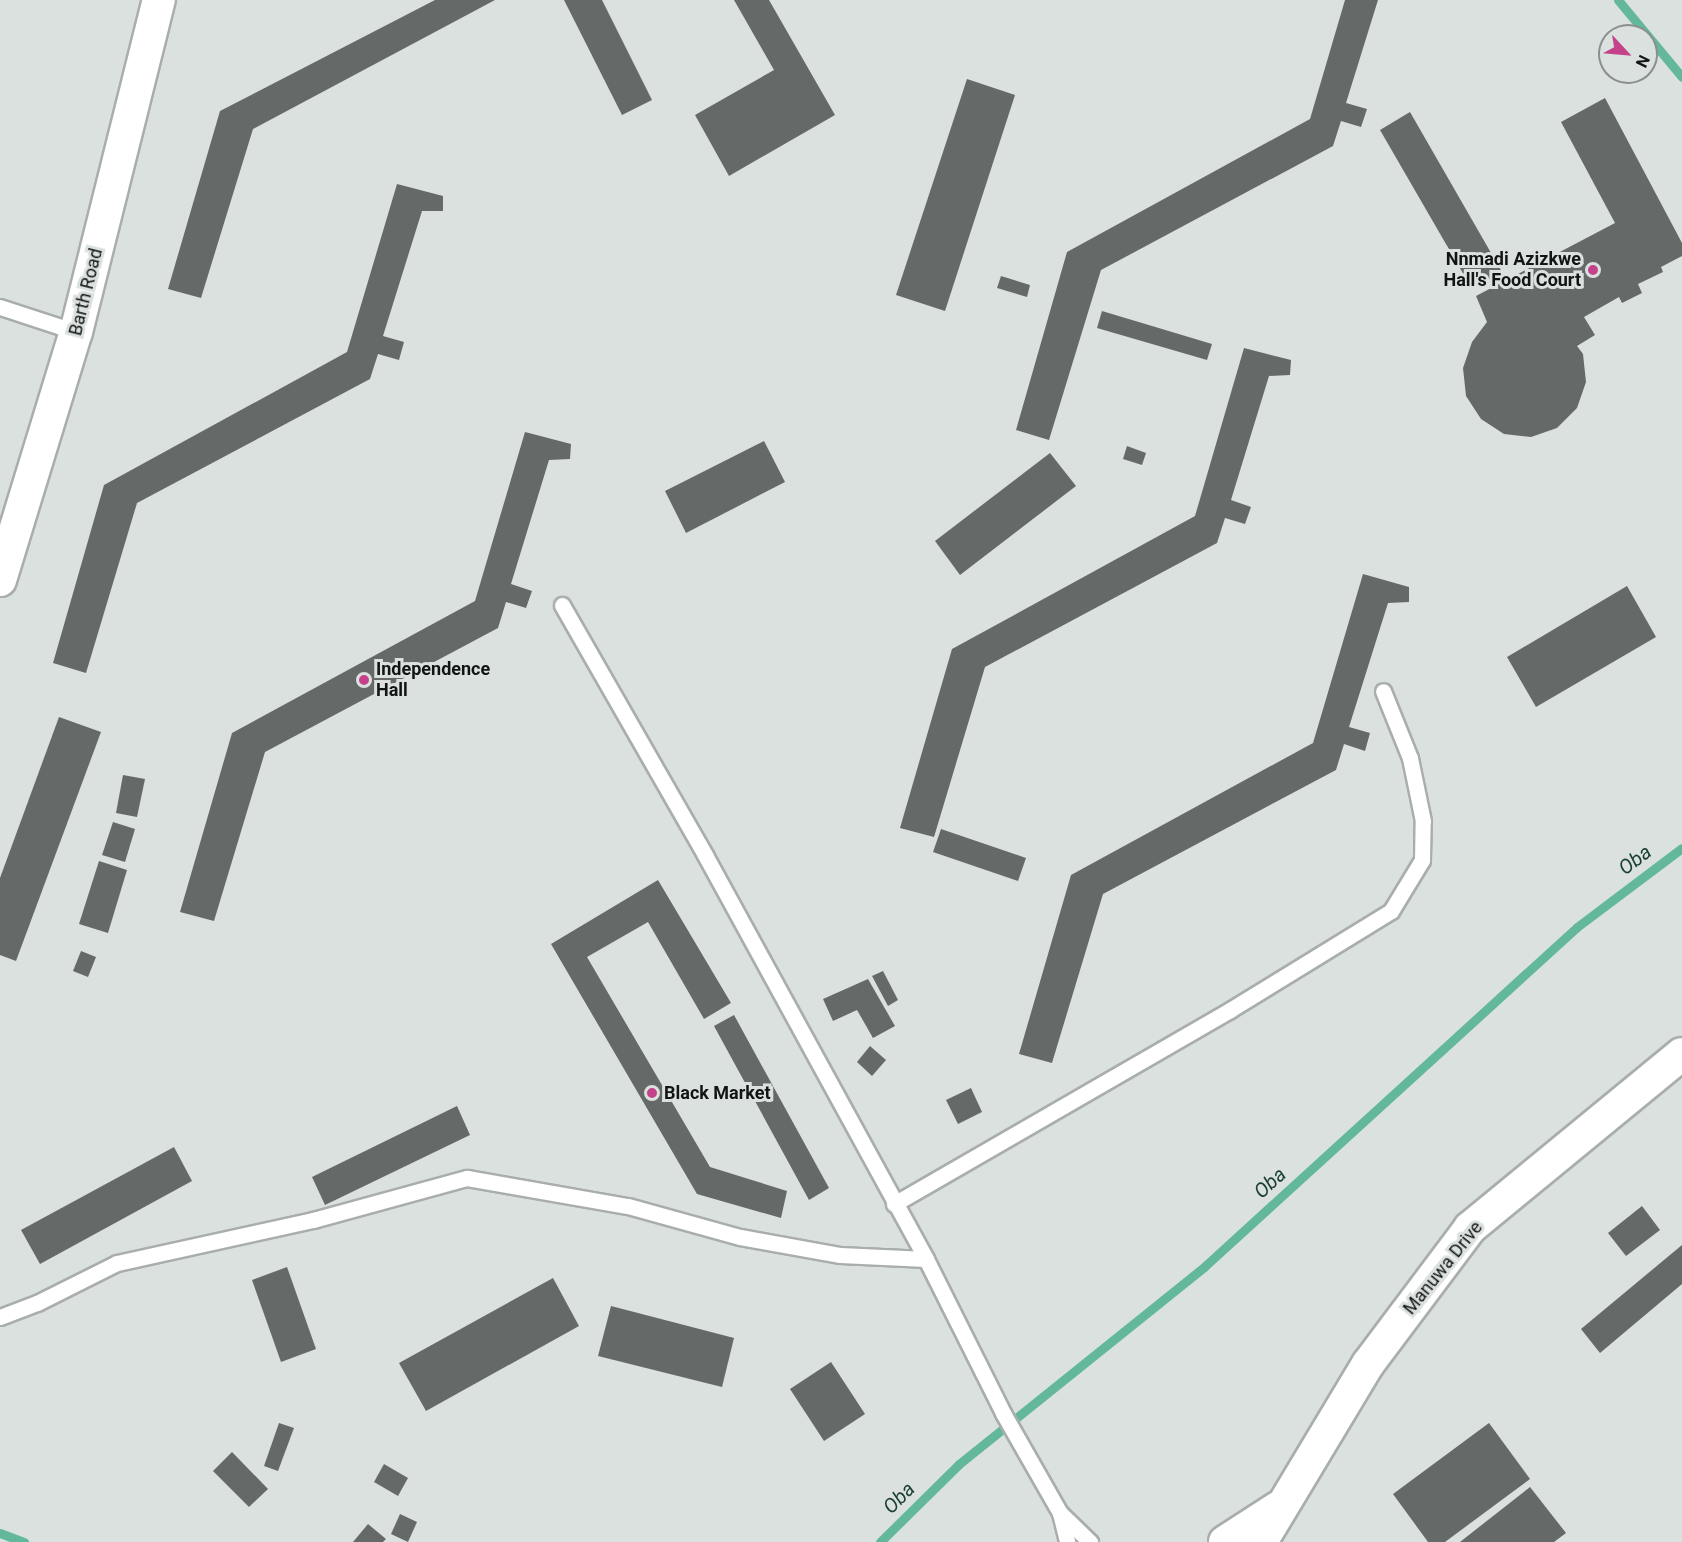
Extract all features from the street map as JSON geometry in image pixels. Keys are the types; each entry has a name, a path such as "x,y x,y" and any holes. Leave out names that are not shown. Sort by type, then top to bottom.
{"street":[{"name":"Barth Road","path":"0,580 76,332 159,0"},
{"name":"Manuwa Drive","path":"1261,1542 1368,1364 1470,1228 1682,1054"},
{"name":"Manuwa Drive","path":"1225,1542 1282,1504"}],"lane":[{"path":"0,307 76,332"},
{"path":"562,605 705,855 926,1259 1003,1413 1029,1454 1060,1513 1067,1542"},
{"path":"894,1204 1230,1010 1391,911 1422,861 1423,821 1410,758 1383,691"},
{"path":"0,1317 37,1303 117,1263 313,1220 467,1178 628,1206 740,1237 840,1255 926,1259"},
{"path":"1060,1513 1090,1542"}],"building":[{"path":"435,0 495,0 253,129 201,298 168,289 220,111"},
{"path":"564,0 602,0 652,100 622,115"},
{"path":"734,0 769,0 835,115 729,176 695,115 774,70"},
{"path":"1345,0 1378,0 1346,103 1367,109 1361,127 1341,121 1333,146 1101,270 1049,440 1016,430 1067,252 1310,119"},
{"path":"967,79 1015,95 945,311 896,295"},
{"name":"Nnmadi Azizkwe Hall's Food Court","path":"1605,98 1682,243 1682,256 1661,267 1663,272 1638,284 1642,293 1622,303 1619,297 1584,317 1595,335 1577,346 1583,354 1586,382 1577,408 1557,428 1531,437 1504,434 1481,419 1466,396 1463,368 1472,342 1487,322 1476,296 1615,223 1561,122"},
{"path":"1410,112 1502,272 1472,289 1380,130"},
{"path":"397,184 443,196 443,211 422,211 383,336 404,342 399,360 378,354 370,379 137,503 86,673 53,663 104,485 347,352"},
{"path":"1001,276 1030,285 1027,297 997,288"},
{"path":"1102,311 1212,344 1207,360 1097,328"},
{"path":"1244,348 1291,360 1290,375 1269,376 1231,500 1251,507 1245,524 1225,518 1217,543 985,667 934,837 900,828 952,649 1195,516"},
{"name":"Independence Hall","path":"525,432 571,444 570,459 549,460 511,584 532,591 526,608 506,602 498,628 265,752 214,921 180,912 232,733 475,601"},
{"path":"764,441 785,482 686,533 665,491"},
{"path":"1127,446 1146,453 1142,465 1123,459"},
{"path":"1050,453 1076,486 960,575 935,541"},
{"path":"1363,574 1409,587 1409,602 1388,603 1349,727 1370,733 1365,751 1344,744 1336,770 1103,894 1052,1063 1019,1054 1071,875 1313,743"},
{"path":"1627,586 1656,637 1536,707 1507,657"},
{"path":"59,717 101,732 16,961 0,955 0,878"},
{"path":"123,775 145,779 137,817 116,813"},
{"path":"113,822 135,829 125,862 102,855"},
{"path":"941,829 1026,858 1018,881 933,852"},
{"path":"99,861 127,870 108,933 79,924"},
{"name":"Black Market","path":"658,880 731,1003 704,1019 648,922 587,957 710,1167 787,1191 781,1218 697,1194 551,944"},
{"path":"81,951 96,957 88,977 73,971"},
{"path":"883,971 898,1000 888,1006 872,976"},
{"path":"868,979 895,1026 873,1038 857,1010 833,1021 823,999"},
{"name":"Black Market","path":"734,1015 829,1188 809,1200 714,1026"},
{"path":"870,1046 886,1060 872,1076 857,1062"},
{"path":"971,1088 982,1112 958,1124 946,1100"},
{"path":"457,1106 470,1135 325,1205 312,1177"},
{"path":"174,1147 192,1181 40,1264 21,1230"},
{"path":"1642,1206 1660,1230 1626,1256 1608,1233"},
{"path":"1682,1245 1682,1284 1600,1353 1581,1329"},
{"path":"287,1267 316,1349 281,1362 252,1280"},
{"path":"553,1278 579,1326 426,1411 399,1363"},
{"path":"611,1306 734,1338 722,1387 598,1356"},
{"path":"831,1362 865,1414 824,1441 790,1389"},
{"path":"279,1423 294,1428 278,1471 264,1466"},
{"path":"1489,1423 1530,1479 1445,1542 1428,1542 1393,1494"},
{"path":"232,1452 268,1489 249,1507 213,1471"},
{"path":"384,1464 408,1478 398,1496 374,1482"},
{"path":"1530,1487 1566,1533 1554,1542 1460,1542"},
{"path":"400,1514 417,1522 408,1542 391,1534"},
{"path":"368,1524 386,1539 383,1542 353,1542"}],"waterway":[{"path":"1618,0 1682,77"},
{"name":"Oba","path":"880,1542 959,1464 1205,1266 1577,927 1682,848"},
{"path":"0,1533 24,1542"}],"place":[{"name":"Nnmadi Azizkwe Hall's Food Court","path":"1593,270"},
{"name":"Independence Hall","path":"364,680"},
{"name":"Black Market","path":"652,1093"}]}
